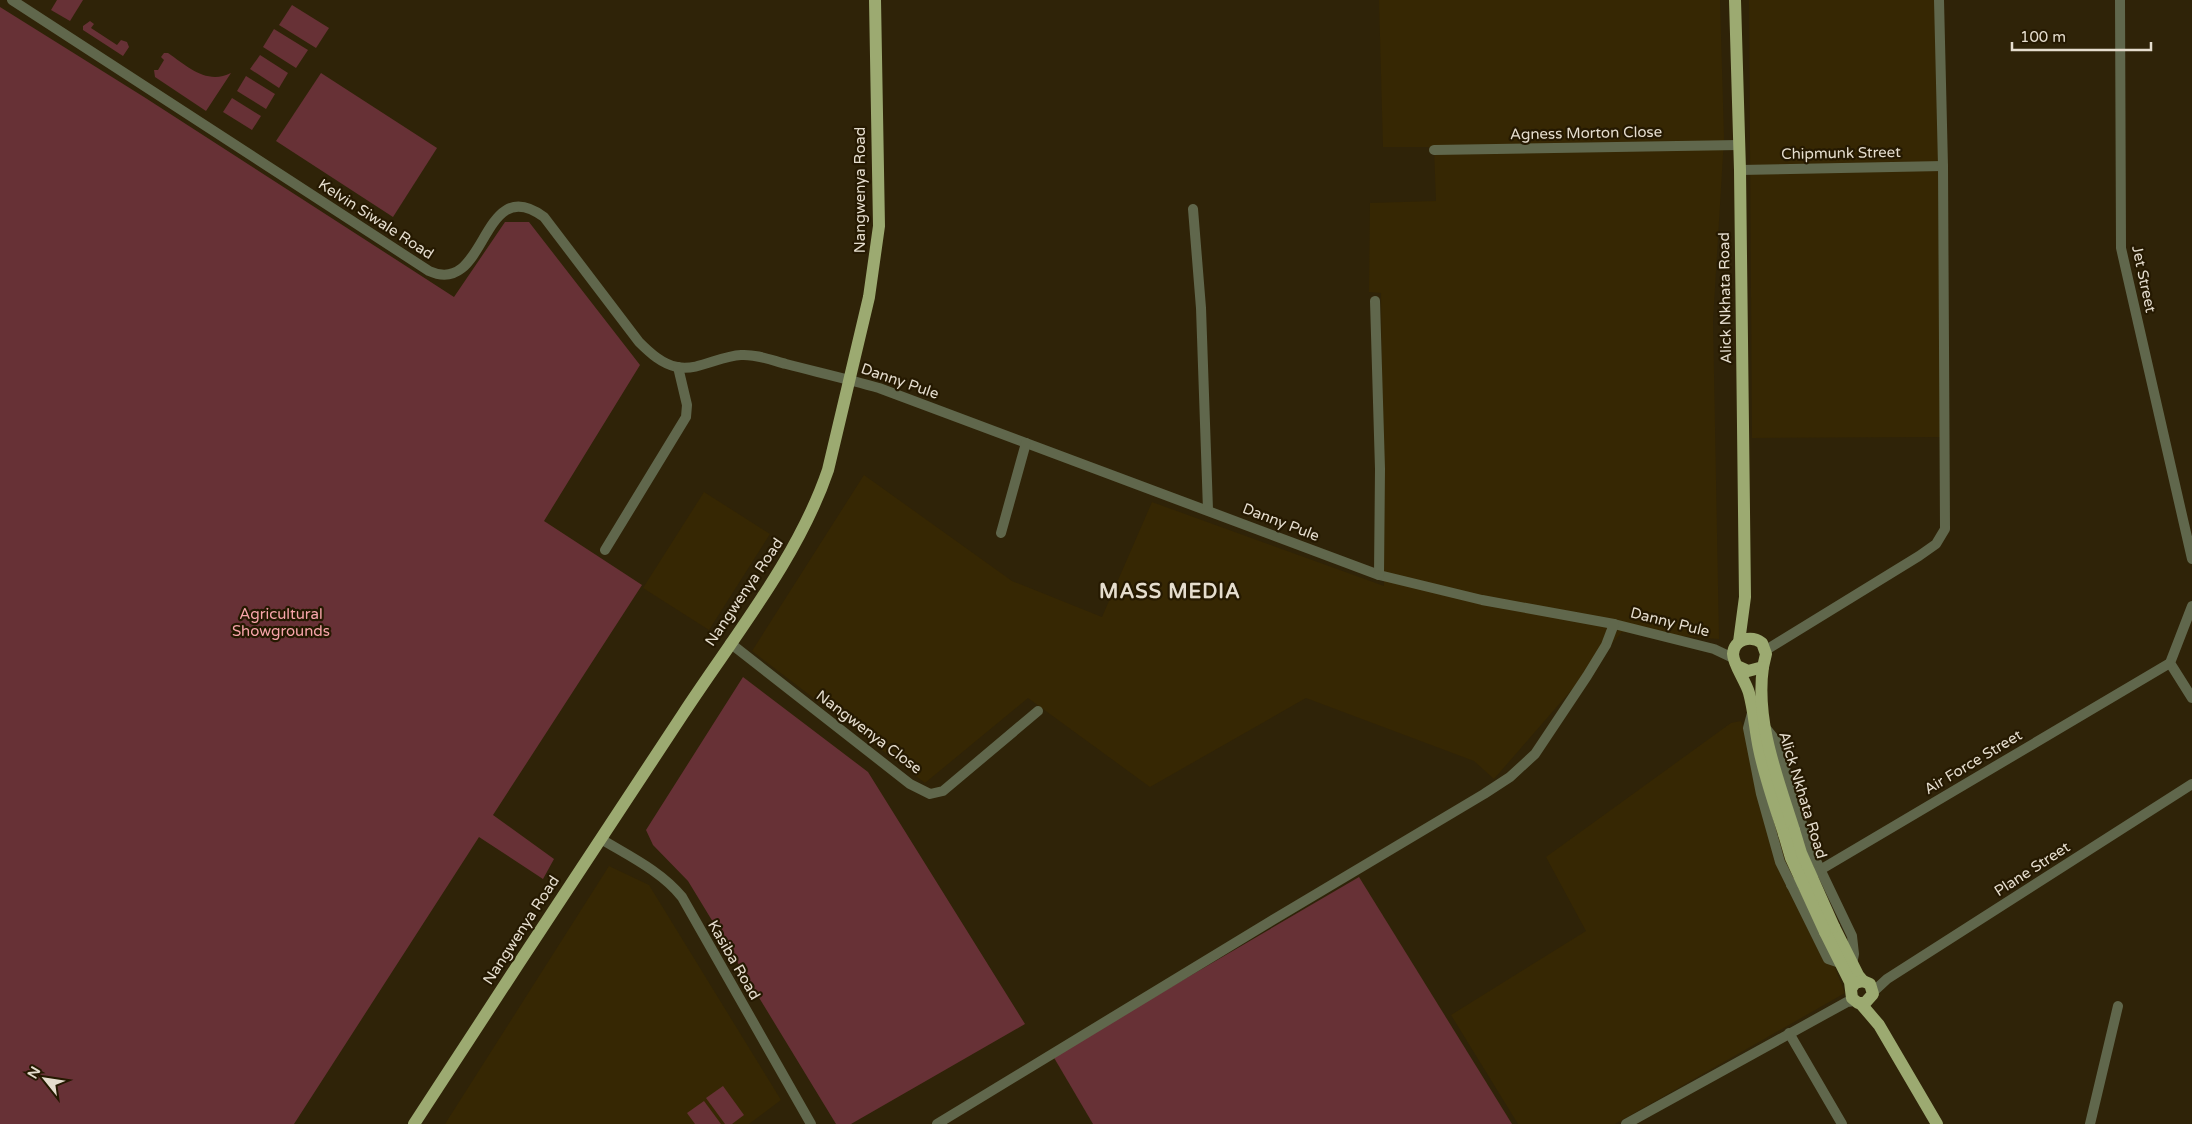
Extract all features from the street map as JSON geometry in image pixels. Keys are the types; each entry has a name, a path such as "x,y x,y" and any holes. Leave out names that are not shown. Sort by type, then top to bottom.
{"main road":[{"name":"Nangwenya Road","path":"414,1124 797,541 818,498 828,470 870,297 879,226 875,0"},
{"name":"Alick Nkhata Road","path":"1736,0 1745,597 1738,643"},
{"name":"Alick Nkhata Road","path":"1745,597 1750,623 1762,645"},
{"path":"1748,639 1762,645 1766,658 1762,667 1748,671 1735,662 1738,643 1748,639"},
{"name":"Alick Nkhata Road","path":"1735,662 1745,681 1753,708 1765,775 1789,832"},
{"name":"Alick Nkhata Road","path":"1762,667 1762,710 1789,832 1791,858 1830,929 1860,993 1937,1124"}],"street":[{"name":"Kelvin Siwale Road","path":"12,0 440,276 454,276 465,267 498,217 506,210 526,207 544,217 646,349 656,358 678,367 692,367 741,355 850,380"},
{"path":"1762,645 1919,556 1936,544 1945,529 1943,166 1939,0"},
{"name":"Jet Street","path":"2120,0 2121,248 2192,559"},
{"name":"Agness Morton Close","path":"1434,150 1739,145"},
{"name":"Chipmunk Street","path":"1740,170 1943,166"},
{"path":"1193,209 1201,308 1208,510"},
{"path":"1375,301 1380,469 1379,575"},
{"path":"605,550 686,417 687,405 678,367"},
{"name":"Danny Pule","path":"850,380 879,388 1379,575 1482,600 1614,624 1714,649 1735,662"},
{"path":"1001,533 1026,443"},
{"path":"2192,606 2170,663 2192,698"},
{"path":"938,1124 1484,794 1510,776 1535,754 1564,714 1606,645 1614,624"},
{"name":"Nangwenya Close","path":"730,643 910,784 930,794 943,791 1038,711"},
{"name":"Danny Pule","path":"1714,649 1738,643"},
{"name":"Air Force Street","path":"1791,884 1820,870 2170,663"},
{"name":"Alick Nkhata Road","path":"1753,708 1748,728 1761,794 1780,862 1828,959 1846,963"},
{"path":"1765,726 1777,742 1809,846 1852,936 1854,954 1846,963"},
{"name":"Plane Street","path":"1626,1124 1888,979 2192,784"},
{"name":"Kasiba Road","path":"601,839 674,887 811,1124"},
{"path":"2090,1124 2118,1006"},
{"path":"1789,1033 1842,1124"}],"shaded area":[{"path":"1379,0 1720,0 1724,138 1713,321 1719,639 1622,632 1494,779 1474,761 1306,698 1150,787 1028,698 925,783 752,651 864,475 1012,581 1102,617 1152,502 1384,586 1381,293 1369,292 1370,203 1436,201 1434,147 1383,147"},
{"path":"1749,0 1936,0 1944,437 1752,438"},
{"path":"704,492 770,534 709,630 643,588"},
{"path":"1741,721 1769,802 1845,993 1615,1124 1518,1124 1451,1015 1586,931 1546,857 1731,723"},
{"path":"609,866 649,885 781,1100 749,1124 445,1124"}],"green space":[{"path":"57,0 83,0 70,21 51,10"},
{"path":"292,5 329,28 316,48 279,25"},
{"name":"Agricultural Showgrounds","path":"0,7 144,97 454,297 505,222 529,222 640,365 544,521 642,585 493,815 554,859 543,879 479,837 294,1124 0,1124"},
{"path":"90,21 94,24 91,28 117,45 121,40 127,42 129,47 123,56 83,30 83,26"},
{"path":"274,29 308,50 296,68 263,47"},
{"path":"164,53 168,53 190,69 206,76 214,77 231,73 206,111 155,77 154,70 158,70 164,60 161,57"},
{"path":"260,55 288,73 279,88 250,69"},
{"path":"321,73 437,148 393,217 276,141"},
{"path":"246,76 275,94 266,109 237,91"},
{"path":"232,98 261,116 252,130 223,112"},
{"path":"743,677 868,772 1025,1024 851,1124 836,1124 688,881 653,845 646,830"},
{"path":"1359,877 1512,1124 1093,1124 1053,1056"},
{"path":"723,1086 744,1115 732,1124 725,1124 706,1098"},
{"path":"704,1101 721,1124 695,1124 687,1113"}],"district":[{"name":"MASS MEDIA","path":"1170,592"}]}
